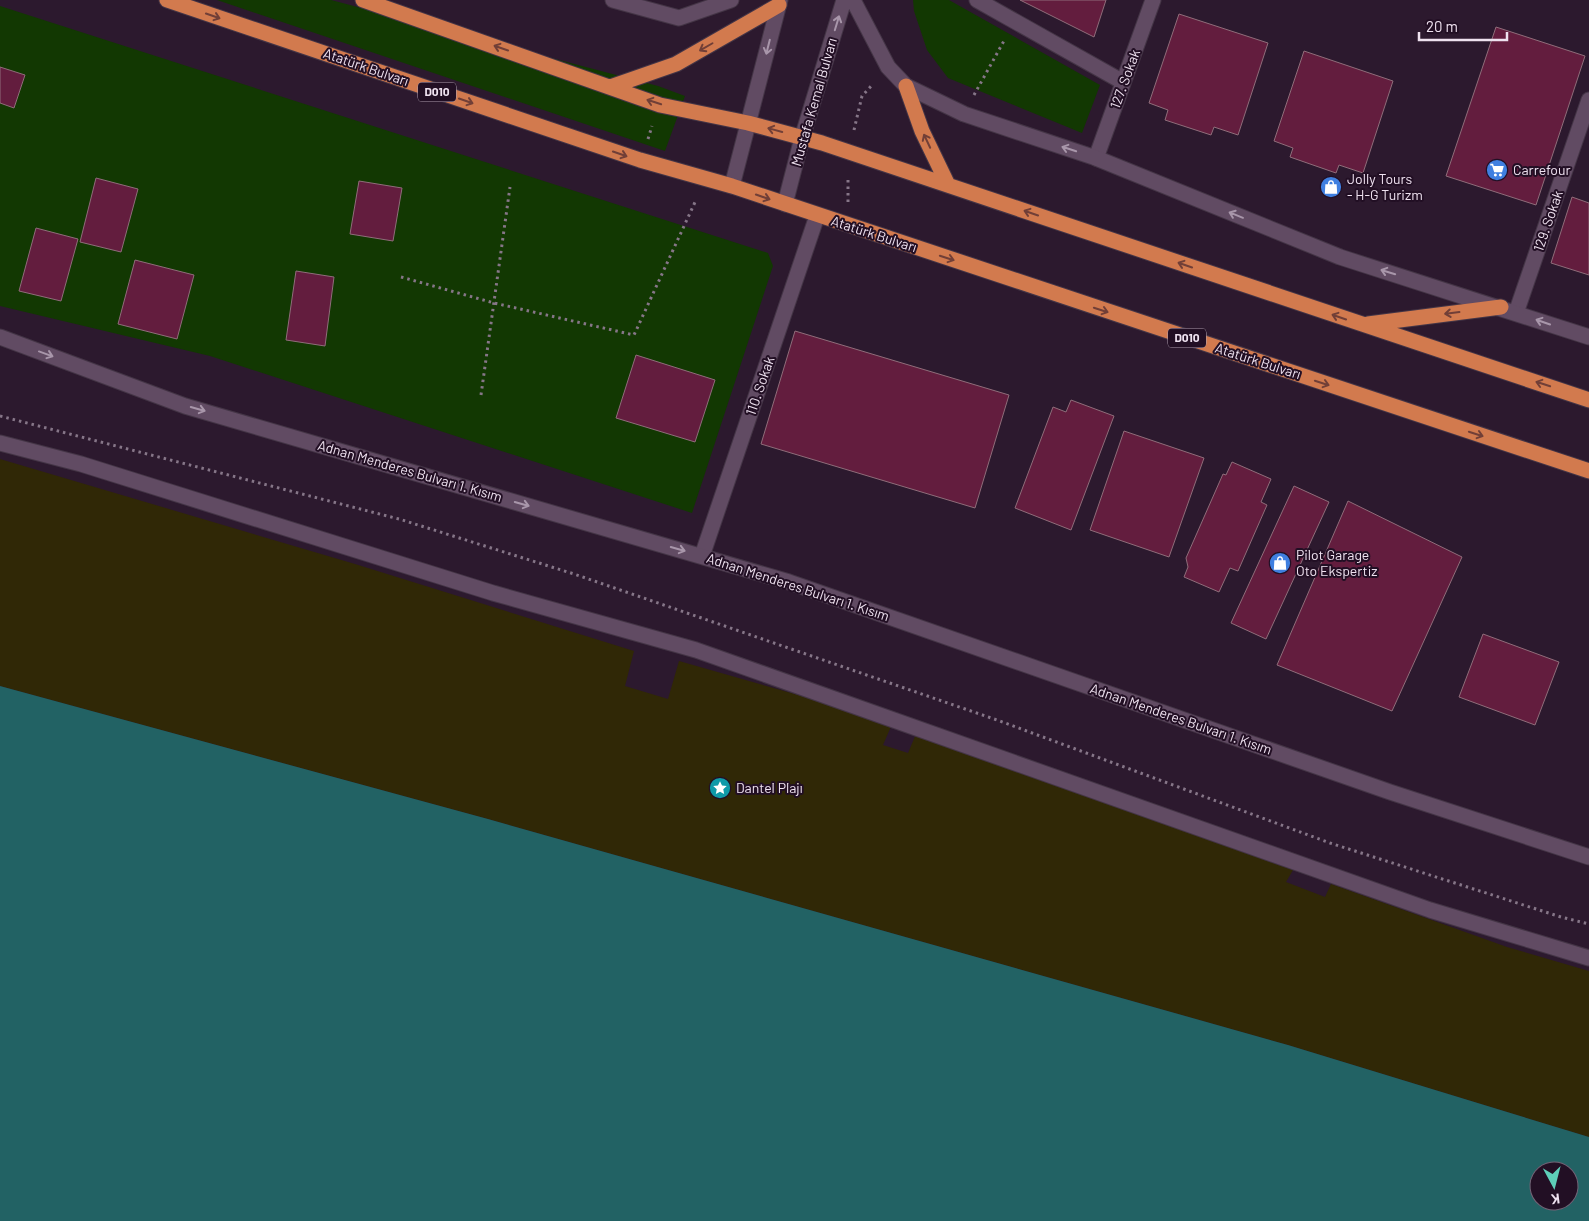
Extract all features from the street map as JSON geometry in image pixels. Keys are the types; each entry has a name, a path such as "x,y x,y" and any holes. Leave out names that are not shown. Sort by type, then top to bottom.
{"highway":[{"name":"Atatürk Bulvarı","path":"166,0 630,157 708,180"},
{"path":"363,0 660,105 702,112 822,143 1589,400"},
{"path":"610,87 676,64 779,2"},
{"path":"906,86 922,132 948,185"},
{"name":"D010","path":"708,180 785,204"},
{"name":"Atatürk Bulvarı","path":"785,204 1589,471"},
{"path":"1363,325 1501,307"}],"main road":[{"path":"613,0 679,18 730,0"},
{"name":"Mustafa Kemal Bulvarı","path":"785,204 802,138 844,0"},
{"path":"853,0 888,67 906,86 964,114 1096,158 1340,257 1501,307 1589,338"},
{"path":"977,0 1123,82"},
{"name":"127. Sokak","path":"1096,158 1154,0"},
{"path":"732,186 779,2"},
{"name":"129. Sokak","path":"1516,313 1589,100"},
{"name":"110. Sokak","path":"702,556 817,216"},
{"name":"Adnan Menderes Bulvarı 1. Kısım","path":"0,337 186,406 789,582 1390,792 1589,857"},
{"path":"0,444 81,464 493,593 696,650 1430,910 1589,958"}],"path":[{"path":"964,114 1015,21"},
{"path":"401,277 494,303 634,335 689,210 708,180"},
{"path":"481,395 510,187"},
{"path":"0,416 389,516 574,574 997,720 1322,840 1561,918 1589,924"}],"green space":[{"path":"217,0 331,0 658,86 685,96 665,151"},
{"path":"913,0 949,0 1100,85 1082,133 948,78 927,50 914,11"},
{"path":"0,6 768,253 773,266 692,513 210,356 0,306"}],"sand":[{"name":"Dantel Plajı","path":"0,459 355,564 634,651 625,686 668,699 679,661 893,722 883,745 908,753 916,734 1293,870 1286,882 1325,897 1331,884 1507,947 1589,971 1589,1137 1288,1045 488,819 0,686"}],"shaded area":[{"path":"0,686 488,819 1288,1045 1589,1137 1589,1221 0,1221"}],"building":[{"path":"1020,0 1106,0 1094,37"},
{"path":"1179,14 1268,43 1238,135 1214,127 1211,135 1165,120 1168,110 1149,103"},
{"path":"1496,27 1585,56 1536,205 1446,176"},
{"path":"1304,51 1393,81 1363,173 1339,165 1336,173 1290,157 1293,148 1274,141"},
{"path":"0,67 25,75 14,108 0,103"},
{"path":"96,178 138,189 121,252 80,242"},
{"path":"359,181 402,188 393,241 350,234"},
{"path":"1572,197 1589,203 1589,275 1551,263"},
{"path":"36,228 78,239 61,301 19,291"},
{"path":"135,260 194,275 177,339 118,324"},
{"path":"296,271 334,277 325,346 286,340"},
{"path":"795,331 1009,395 975,508 761,444"},
{"path":"636,355 715,380 695,442 616,418"},
{"path":"1071,400 1114,416 1071,530 1015,508 1053,407 1066,412"},
{"path":"1124,431 1204,458 1169,557 1090,530"},
{"path":"1232,462 1271,479 1261,502 1267,505 1238,571 1230,568 1219,592 1184,577 1188,567 1186,558 1223,474 1226,475"},
{"name":"Pilot Garage Oto Ekspertiz","path":"1294,486 1329,502 1266,639 1231,623"},
{"path":"1348,501 1462,557 1392,711 1277,665"},
{"path":"1483,634 1559,662 1535,725 1459,697"}],"place":[{"name":"Carrefour","path":"1497,170"},
{"name":"Jolly Tours - H-G Turizm","path":"1331,187"},
{"name":"Pilot Garage Oto Ekspertiz","path":"1280,563"},
{"name":"Dantel Plajı","path":"720,788"}]}
